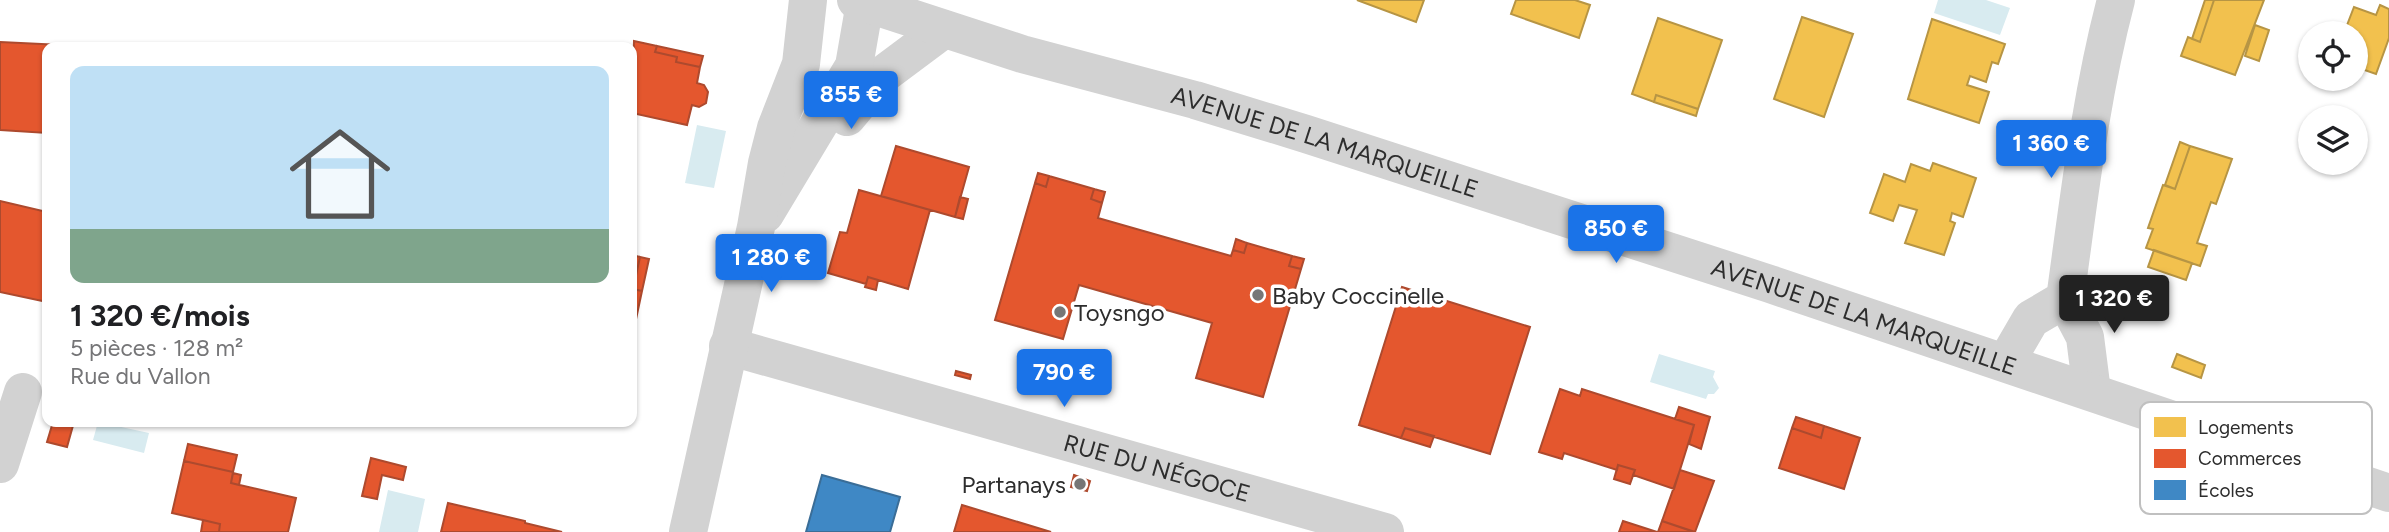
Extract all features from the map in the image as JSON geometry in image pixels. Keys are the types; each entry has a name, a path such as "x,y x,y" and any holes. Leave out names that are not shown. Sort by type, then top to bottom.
{"street":[{"path":"688,532 776,128 801,64 808,0"},
{"path":"2092,392 2085,337 2065,299 2085,141 2102,52 2116,0"},
{"path":"756,228 786,183 855,66 860,1"},
{"name":"AVENUE DE LA MARQUEILLE","path":"860,1 944,29 1306,134 2140,408"},
{"path":"786,183 834,134 881,76 944,29"},
{"path":"2006,362 2031,319 2065,299"},
{"name":"RUE DU NÉGOCE","path":"728,346 1385,532"},
{"path":"0,464 23,392"},
{"name":"AVENUE DE LA MARQUEILLE","path":"2372,486 2389,492"}],"shaded area":[{"path":"1938,0 1986,0 2010,8 2000,35 1934,13"},
{"path":"697,125 726,131 714,188 685,183"},
{"path":"1659,354 1715,371 1713,377 1719,388 1714,394 1708,394 1706,399 1650,382"},
{"path":"97,427 121,427 149,433 144,453 93,440"},
{"path":"388,490 425,499 418,532 379,532"}],"building: Logements":[{"path":"1357,0 1424,0 1416,22"},
{"path":"1516,0 1575,0 1590,5 1579,38 1511,14"},
{"path":"2205,0 2214,0 2200,42 2192,39"},
{"path":"2214,0 2264,0 2235,75 2181,56 2188,37 2200,42"},
{"path":"2380,5 2389,9 2389,38 2376,74 2368,71 2368,21 2349,21 2354,7 2376,15"},
{"path":"1802,17 1853,34 1824,117 1774,99"},
{"path":"1658,18 1722,40 1698,109 1656,95 1654,102 1632,94"},
{"path":"1932,19 2005,44 1998,64 1992,62 1986,82 1970,76 1967,85 1989,92 1979,123 1908,99"},
{"path":"2255,25 2269,30 2259,61 2245,56"},
{"path":"1656,95 1698,109 1696,116 1654,102"},
{"path":"2180,142 2190,146 2175,189 2165,185"},
{"path":"2190,146 2232,159 2216,204 2211,202 2197,243 2207,246 2200,266 2146,248 2153,229 2148,228 2163,185 2175,189"},
{"path":"1933,163 1976,178 1963,217 1952,213 1950,221 1955,223 1944,255 1905,243 1917,210 1899,205 1893,221 1870,213 1884,174 1905,182 1911,164 1930,171"},
{"path":"2154,250 2192,263 2186,280 2148,267"},
{"path":"2177,354 2205,365 2201,378 2172,367"}],"building: Commerces":[{"path":"634,41 657,46 655,52 677,57 676,62 700,67 697,83 704,85 708,92 706,103 699,107 692,105 687,125 637,114 637,42"},
{"path":"0,42 42,44 42,133 0,130"},
{"path":"657,46 703,56 700,67 676,62 677,57 655,52"},
{"path":"896,146 969,167 955,217 881,196"},
{"path":"1038,173 1049,176 1046,187 1035,183"},
{"path":"1049,176 1094,189 1091,199 1102,203 1098,218 1231,256 1233,250 1244,253 1247,243 1292,256 1289,266 1301,269 1263,397 1196,378 1212,323 1079,285 1063,339 995,320 1035,183 1046,187"},
{"path":"1094,189 1105,192 1102,203 1091,199"},
{"path":"859,190 930,210 908,289 868,277 866,284 828,273 840,232 847,233"},
{"path":"960,197 968,199 963,219 955,217"},
{"path":"0,201 42,211 42,301 0,292"},
{"path":"1236,239 1247,243 1244,253 1233,250"},
{"path":"1292,256 1304,259 1301,269 1289,266"},
{"path":"640,257 649,259 642,291 637,290"},
{"path":"868,277 878,280 876,290 865,287"},
{"path":"1402,287 1530,327 1490,454 1405,428 1401,438 1359,425"},
{"path":"637,290 642,291 637,314"},
{"path":"956,371 971,375 970,379 955,375"},
{"path":"1560,389 1580,396 1582,389 1694,425 1674,489 1633,475 1635,470 1618,465 1617,470 1564,453 1562,459 1539,452"},
{"path":"1679,407 1710,417 1701,449 1689,444 1694,425 1675,419"},
{"path":"1796,417 1824,426 1821,438 1792,428"},
{"path":"1824,426 1860,438 1844,489 1779,468 1792,428 1821,438"},
{"path":"52,427 73,427 67,447 47,442"},
{"path":"1405,428 1434,436 1430,447 1401,438"},
{"path":"188,444 237,455 233,472 184,461"},
{"path":"371,458 406,467 403,480 382,475 377,499 362,496"},
{"path":"184,461 233,472 231,483 296,498 288,532 219,532 220,524 172,513"},
{"path":"1618,465 1635,470 1630,484 1614,479"},
{"path":"1680,470 1714,481 1695,532 1662,521"},
{"path":"233,473 241,475 239,485 231,483"},
{"name":"Partanays","path":"1074,475 1090,481 1087,491 1071,487"},
{"path":"448,503 525,521 562,532 441,532"},
{"path":"962,505 1051,532 954,532"},
{"path":"203,520 220,524 219,532 201,532"},
{"path":"1623,521 1657,532 1619,532"},
{"path":"1662,521 1694,532 1658,532"}],"building: Écoles":[{"path":"822,475 900,497 890,532 806,532"}],"place":[{"name":"Baby Coccinelle","path":"1258,295"},
{"name":"Toysngo","path":"1060,312"},
{"name":"Partanays","path":"1080,484"}]}
